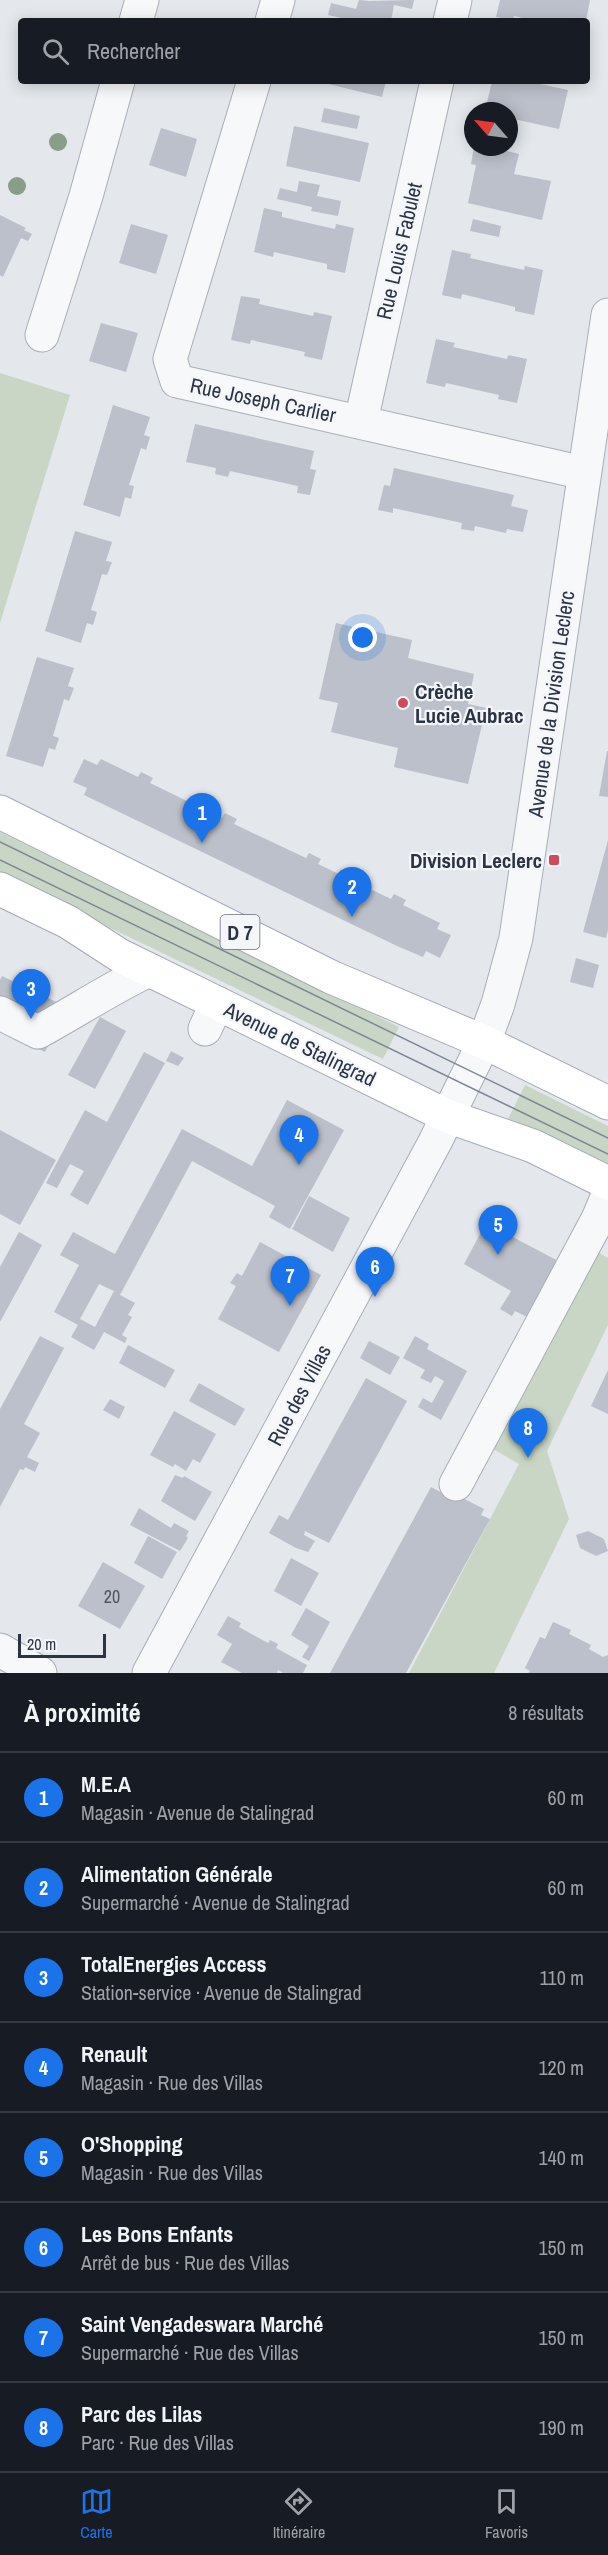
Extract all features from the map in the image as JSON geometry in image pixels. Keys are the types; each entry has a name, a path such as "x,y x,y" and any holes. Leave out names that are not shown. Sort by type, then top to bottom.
{"main road":[{"name":"D 7","path":"0,812 331,977 484,1042 608,1103"},
{"name":"Avenue de Stalingrad","path":"0,889 68,922 119,955 149,970 211,1016 447,1116 533,1146 608,1183"}],"street":[{"path":"137,18 142,0"},
{"path":"273,18 278,0"},
{"path":"451,18 455,0"},
{"path":"42,334 87,196 117,84"},
{"name":"Rue Joseph Carlier","path":"253,84 170,359 177,381 584,473"},
{"name":"Rue Louis Fabulet","path":"361,421 436,84"},
{"name":"Avenue de la Division Leclerc","path":"447,1116 484,1042 502,994 516,938 608,315"},
{"path":"0,1013 38,1032 84,1007 115,986 149,970"},
{"name":"Rue des Villas","path":"149,1673 447,1116"},
{"path":"456,1484 598,1219 608,1195"},
{"path":"0,1650 40,1673"}],"green space":[{"path":"0,373 70,395 0,623"},
{"path":"0,832 399,1027 383,1059 0,875"},
{"path":"525,1085 608,1126 608,1168 506,1123"},
{"path":"599,1253 608,1258 608,1325 547,1451 569,1519 494,1673 409,1673 519,1464 493,1449"}],"building":[{"path":"359,0 414,0 412,9 394,5 392,18 342,18 328,15 331,3 356,9"},
{"path":"500,0 590,0 587,18 496,17"},
{"path":"328,84 385,84 382,97"},
{"path":"491,84 540,84 568,90 559,129 518,120 518,102 487,102"},
{"path":"324,108 360,116 357,129 321,122"},
{"path":"294,126 369,143 360,182 286,166"},
{"path":"161,128 197,139 186,177 149,165"},
{"path":"519,154 514,174 551,181 542,220 468,203 476,165 471,164 472,156 518,156"},
{"path":"299,181 320,185 317,196 341,201 338,216 311,211 312,207 277,199 280,188 297,192"},
{"path":"264,208 282,212 282,217 335,229 336,224 354,228 345,273 327,269 327,264 274,252 273,257 254,252"},
{"path":"0,215 26,228 24,230 32,234 28,241 21,238 3,277 0,275"},
{"path":"473,219 501,226 499,237 470,231"},
{"path":"131,224 168,235 156,274 119,263"},
{"path":"452,250 471,254 470,258 524,270 525,266 543,270 534,315 515,311 515,307 462,294 461,299 442,295"},
{"path":"241,296 260,299 259,304 313,316 314,312 332,316 322,360 304,356 305,352 251,340 250,344 231,340"},
{"path":"101,323 138,333 126,372 89,361"},
{"path":"436,339 455,343 453,347 507,359 508,355 527,359 517,403 498,399 499,395 446,383 445,387 426,383"},
{"path":"113,405 150,417 144,435 150,437 146,450 141,448 129,485 134,486 131,499 125,497 120,517 83,505"},
{"path":"195,424 314,451 310,469 316,470 310,495 297,493 298,486 230,471 228,477 215,474 216,468 186,462"},
{"path":"394,468 514,495 511,506 528,510 523,532 507,529 506,533 475,526 474,531 461,529 462,523 393,508 393,513 378,510 384,485 390,486"},
{"path":"75,531 112,542 106,561 112,562 107,575 102,574 91,610 97,612 93,625 87,623 81,643 45,631"},
{"name":"Crèche Lucie Aubrac","path":"336,623 412,640 408,658 474,674 468,704 486,708 468,784 394,767 398,748 331,732 338,703 319,699"},
{"path":"37,657 74,668 68,686 74,688 69,701 64,699 53,736 59,738 55,750 49,748 43,767 6,756"},
{"path":"608,751 608,797 599,796"},
{"path":"84,759 97,765 101,759 138,777 141,772 153,778 150,783 222,818 225,813 237,819 234,824 306,858 309,853 321,859 318,864 391,899 394,894 406,900 403,905 440,923 437,929 451,935 440,958 426,951 423,957 397,946 84,795 87,788 73,782"},
{"path":"608,840 608,930 606,938 583,932"},
{"path":"576,958 599,965 593,988 570,982"},
{"path":"2,976 67,1007 45,1052 0,1030 0,980"},
{"path":"100,1017 126,1031 95,1089 68,1075"},
{"path":"171,1051 184,1058 178,1066 166,1061"},
{"path":"144,1052 165,1063 88,1205 70,1195 84,1171 70,1164 57,1188 46,1183 85,1110 107,1122"},
{"path":"287,1100 344,1130 290,1229 269,1217 275,1206 192,1161 120,1295 135,1303 128,1315 132,1317 122,1335 127,1338 125,1343 104,1332 94,1350 71,1337 78,1325 54,1312 79,1265 60,1255 73,1232 115,1254 182,1129 252,1166","holes":["99,1284 114,1291 95,1327 80,1319"]},
{"path":"0,1130 56,1160 20,1225 0,1214"},
{"path":"309,1196 350,1218 333,1252 292,1229"},
{"path":"486,1223 560,1262 529,1318 515,1311 512,1316 500,1309 511,1291 464,1264"},
{"path":"19,1232 42,1245 0,1322 0,1267"},
{"path":"260,1242 321,1275 279,1352 218,1319 236,1286 230,1283 237,1273 242,1276"},
{"path":"40,1336 64,1348 24,1424 40,1433 27,1457 39,1463 35,1472 25,1467 24,1470 20,1469 0,1507 0,1409"},
{"path":"415,1336 429,1344 427,1349 467,1371 441,1420 418,1407 423,1398 432,1403 444,1381 435,1376 431,1383 420,1378 425,1370 403,1358"},
{"path":"369,1341 400,1357 390,1375 360,1358"},
{"path":"128,1345 175,1370 165,1388 119,1363"},
{"path":"608,1370 608,1414 591,1406"},
{"path":"366,1378 407,1401 329,1543 305,1531 304,1535 315,1541 308,1552 296,1548 269,1533 279,1515 288,1520"},
{"path":"199,1383 245,1409 235,1426 189,1401"},
{"path":"110,1399 125,1407 119,1419 103,1410"},
{"path":"174,1411 216,1434 200,1463 193,1459 186,1471 175,1464 173,1467 150,1455"},
{"path":"175,1475 183,1478 184,1476 212,1492 195,1521 161,1501"},
{"path":"431,1487 450,1497 453,1493 484,1509 481,1515 490,1519 406,1673 330,1673"},
{"path":"139,1508 171,1528 174,1523 189,1531 186,1536 188,1538 180,1551 130,1525"},
{"path":"588,1531 604,1539 608,1551 596,1556 580,1548 576,1535"},
{"path":"148,1536 177,1552 162,1579 134,1563"},
{"path":"291,1558 319,1573 301,1606 274,1591"},
{"path":"103,1562 145,1586 120,1629 78,1606"},
{"path":"306,1608 330,1622 309,1661 302,1657 309,1646 291,1635"},
{"path":"228,1616 241,1623 239,1627 268,1643 270,1640 278,1644 276,1648 307,1665 303,1673 283,1673 278,1670 277,1673 242,1673 221,1662 232,1644 217,1635"},
{"path":"553,1622 571,1630 569,1634 591,1645 589,1649 603,1657 608,1655 608,1673 528,1673 530,1671 525,1668 540,1637 545,1639"}],"tram line":[{"path":"0,842 608,1138"},
{"path":"0,860 608,1154"}],"place":[{"name":"Crèche Lucie Aubrac","path":"403,703"},
{"name":"M.E.A","path":"202,843"},
{"name":"Division Leclerc","path":"554,860"},
{"name":"Alimentation Générale","path":"352,917"},
{"name":"TotalEnergies Access","path":"31,1019"},
{"name":"Renault","path":"299,1165"},
{"name":"O'Shopping","path":"498,1255"},
{"name":"Les Bons Enfants","path":"375,1297"},
{"name":"Saint Vengadeswara Marché","path":"290,1306"},
{"name":"Parc des Lilas","path":"528,1458"}]}
